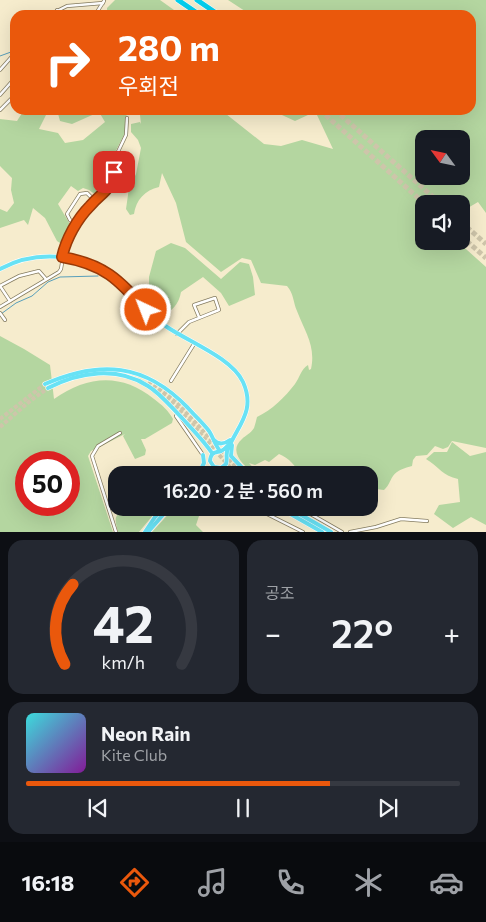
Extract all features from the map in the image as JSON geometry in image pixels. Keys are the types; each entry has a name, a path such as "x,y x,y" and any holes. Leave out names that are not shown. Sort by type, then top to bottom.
{"highway":[{"path":"178,0 193,10"},
{"path":"197,0 212,10"}],"main road":[{"path":"0,269 11,264 44,256 79,260 104,270 117,280 155,319 226,362 236,371 243,382 247,400 247,410 230,450 231,456 238,466"},
{"path":"45,384 73,373 91,369 117,368 135,372 159,384 178,398 208,430 220,451 238,466"},
{"path":"48,388 64,380 90,374 116,374 148,386 168,404 212,454"},
{"path":"199,438 207,437 208,430"},
{"path":"212,438 217,443 224,444 240,430"},
{"path":"224,466 227,463 226,453 240,430"},
{"path":"212,454 231,443"},
{"path":"202,454 210,460 213,466"},
{"path":"202,454 203,466"},
{"path":"206,466 212,454"},
{"path":"146,532 156,516"},
{"path":"146,532 161,516"},
{"path":"299,517 322,532"},
{"path":"299,517 331,532"}],"street":[{"path":"57,10 67,6 103,2"},
{"path":"0,70 10,59"},
{"path":"0,95 10,84"},
{"path":"0,110 10,100"},
{"path":"0,307 59,272 65,245 76,225 111,184 114,158 126,134 127,118"},
{"path":"76,225 67,214 80,194 87,193 95,201"},
{"path":"10,301 0,286 12,279 39,271 46,279"},
{"path":"177,334 183,326 199,317 219,310 215,298 194,305 199,317"},
{"path":"0,313 5,320"},
{"path":"171,381 194,344"},
{"path":"176,416 202,454 212,454"},
{"path":"116,532 92,456 98,446 120,433"},
{"path":"271,516 303,532"},
{"path":"314,516 342,532"},
{"path":"350,532 376,527 401,519 427,522"}],"green space":[{"path":"115,0 160,0 174,10 107,10"},
{"path":"228,0 486,0 486,213 478,202 470,207 470,195 415,195 415,250 467,250 486,267 486,448 452,441 448,447 443,449 435,446 427,455 416,456 412,466 397,472 384,490 378,489 378,466 294,466 279,454 269,462 265,460 255,465 249,463 252,466 246,466 239,458 236,449 238,444 253,430 257,417 268,411 283,398 308,365 309,370 311,369 312,353 309,339 287,286 261,283 251,260 242,258 221,272 186,242 176,203 162,173 159,187 145,193 139,200 134,214 130,215 126,209 129,188 136,174 141,148 138,140 131,132 131,124 140,122 141,124 140,115 227,115 264,144 281,146 302,140 333,149 317,115 476,115 476,10 243,10"},
{"path":"21,115 46,115 39,129 58,133 65,143 83,140 105,122 101,115 127,115 125,133 109,164 107,185 96,195 83,188 78,191 71,186 58,204 71,226 60,243 57,241 45,218 33,208 28,225 24,220 0,228 0,209 7,212 14,203 11,190 12,178 0,166 0,119 17,121"},
{"path":"58,115 92,115 72,124 60,121"},
{"path":"282,115 308,115 295,121"},
{"path":"171,243 185,248 221,279 240,262 249,264 255,295 229,306 221,293 203,277 181,292 179,300 174,307 160,316 159,302 163,293 157,288 149,291 149,277 156,251"},
{"path":"0,336 50,365 54,399 79,385 105,380 117,381 130,385 154,399 167,410 173,419 172,423 145,439 141,439 146,450 145,455 135,459 123,436 125,434 91,451 88,456 113,532 0,532"},
{"path":"452,442 470,456 486,452 486,525 471,517 453,528 434,514 439,505 460,502 458,479 445,473 426,459 434,452 447,452"},
{"path":"152,516 139,532 118,532 116,517"},
{"path":"167,516 199,516 196,525 203,532 152,532"}],"waterway":[{"path":"0,56 10,52"},
{"path":"1,314 16,303 32,296 48,282 60,277 98,276"}],"tunnel":[{"path":"326,115 415,195"},
{"path":"341,115 431,195"},
{"path":"470,230 486,244"},
{"path":"470,244 486,258"},
{"path":"149,381 176,401 214,443"},
{"path":"0,419 45,384"},
{"path":"152,387 174,404 229,466"},
{"path":"0,427 48,388"},
{"path":"221,450 235,466"}],"route":[{"path":"114,172 108,189 90,205 82,216 65,245 62,257 79,260 104,270 132,294 146,310"}]}
